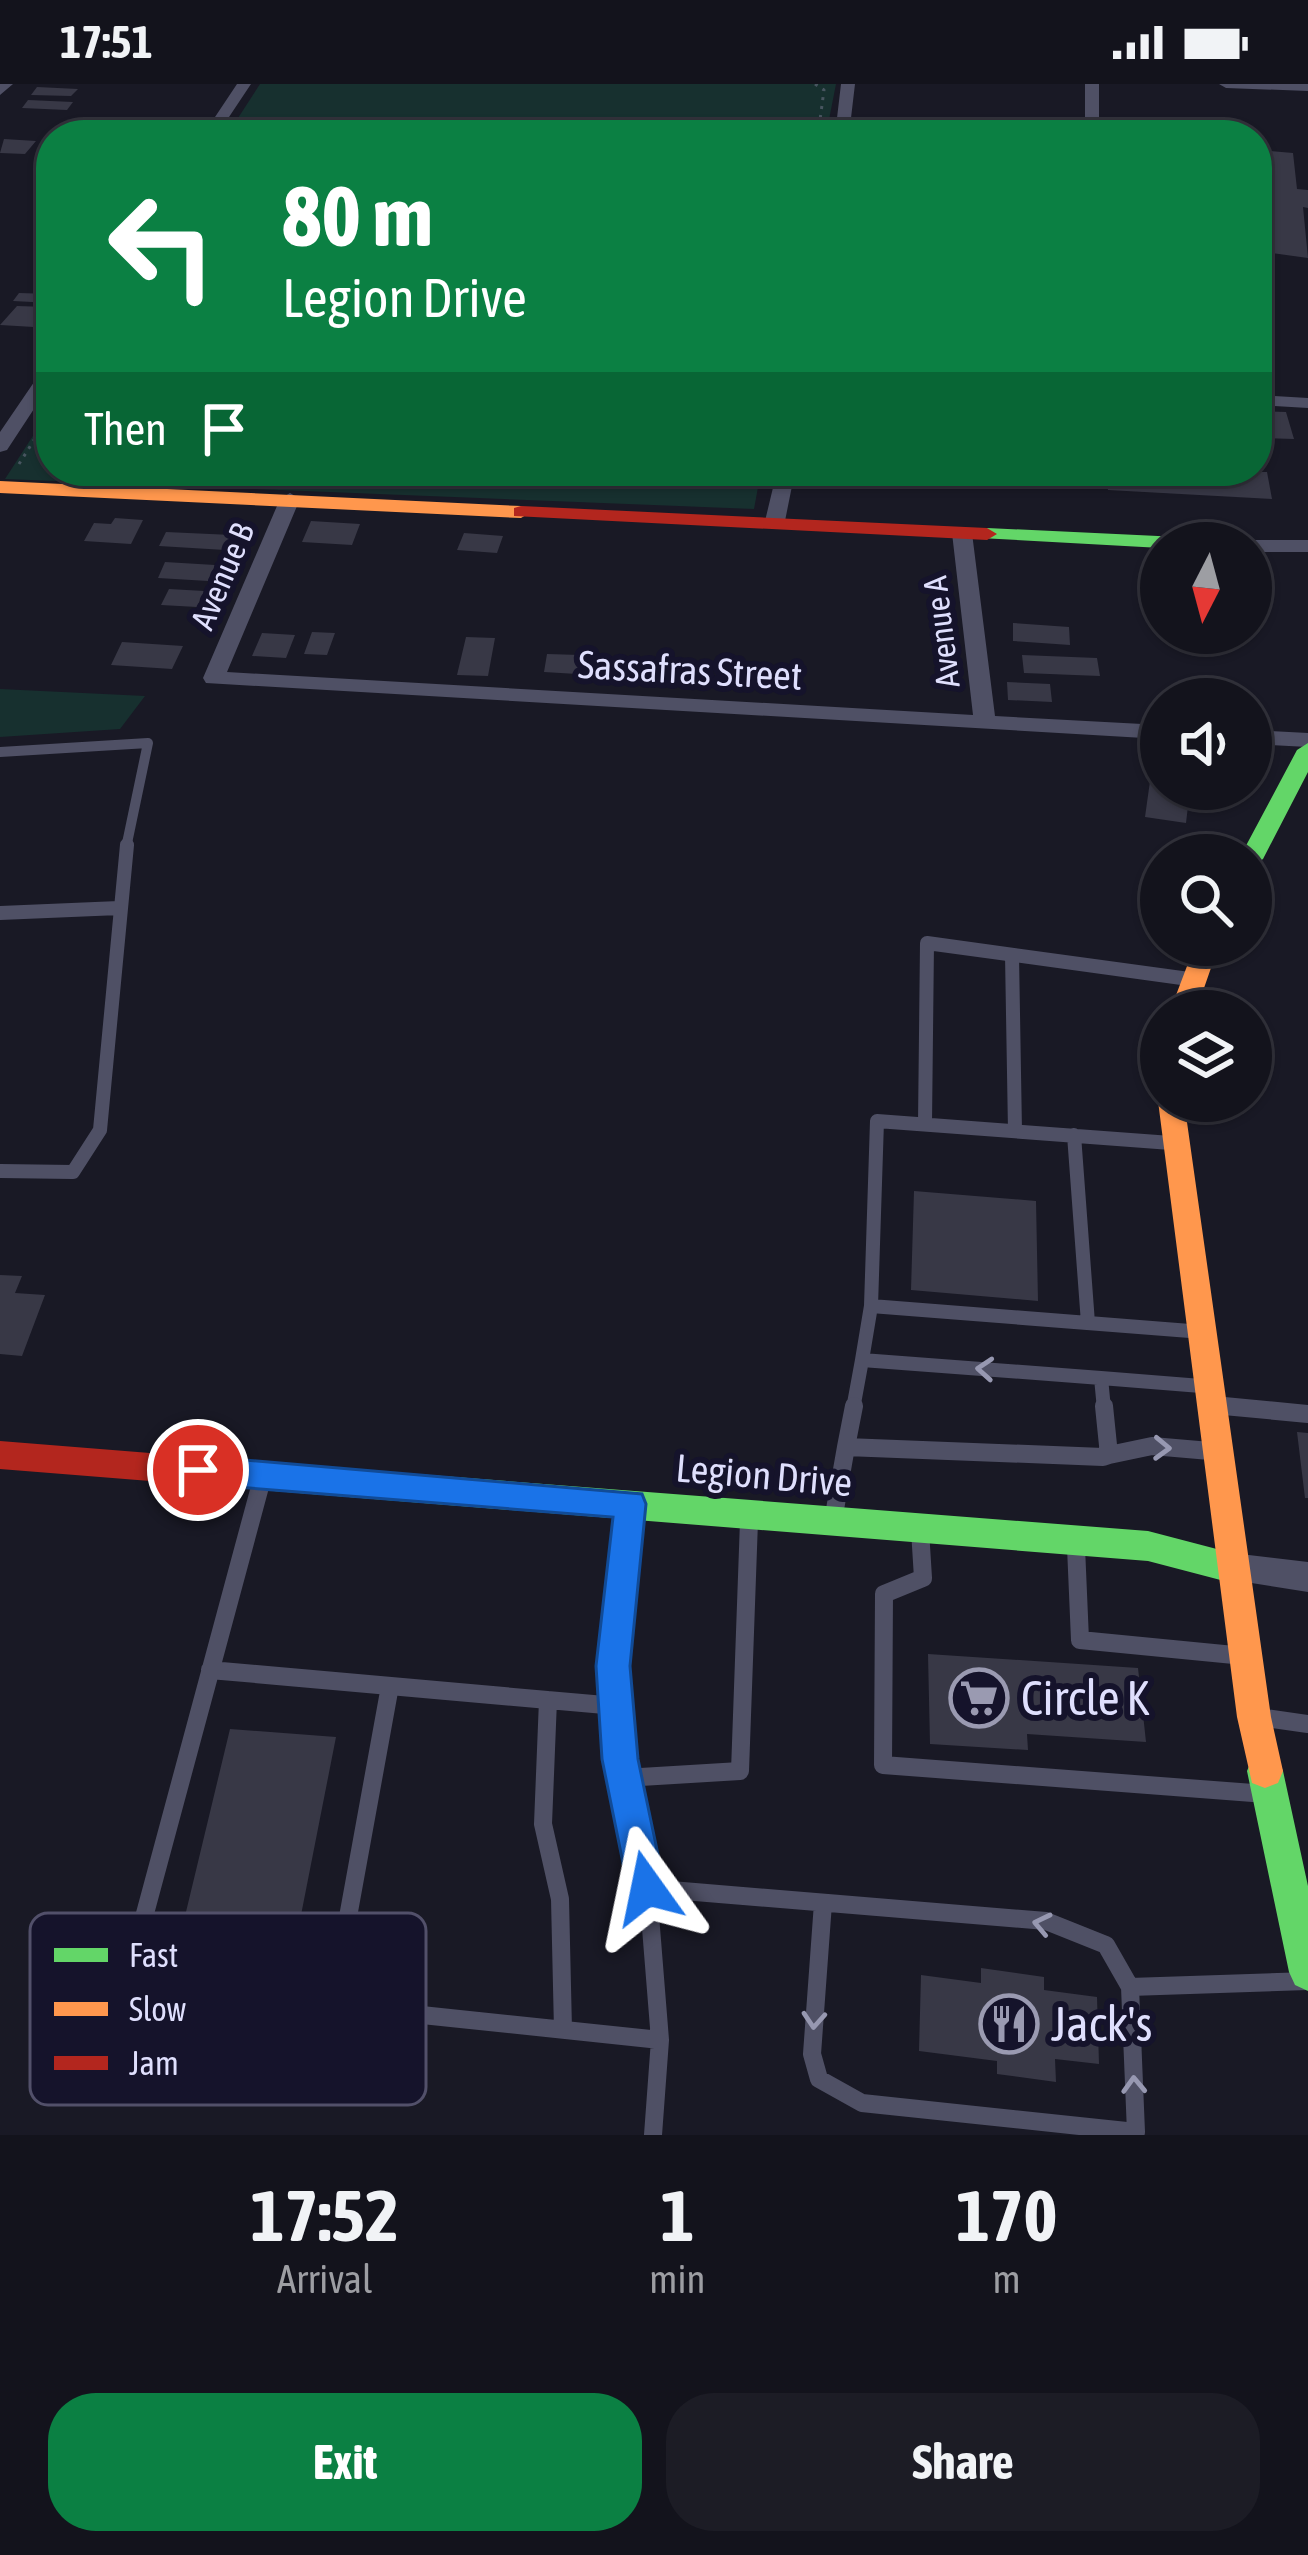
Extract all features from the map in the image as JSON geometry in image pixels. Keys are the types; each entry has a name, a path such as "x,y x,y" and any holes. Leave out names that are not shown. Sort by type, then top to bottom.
{"street":[{"path":"0,91 7,84"},
{"path":"220,120 244,84"},
{"path":"844,120 848,84"},
{"path":"1091,120 1092,84"},
{"path":"1226,84 1308,87"},
{"path":"0,446 36,392"},
{"path":"1272,401 1308,403"},
{"path":"775,521 783,486"},
{"path":"0,487 1140,541"},
{"name":"Avenue B","path":"214,678 290,499"},
{"name":"Avenue A","path":"962,533 985,723"},
{"path":"1272,546 1308,546"},
{"name":"Sassafras Street","path":"214,678 1140,731"},
{"path":"1272,738 1308,740"},
{"path":"1264,834 1308,750"},
{"path":"1190,990 1199,966"},
{"path":"1174,1122 1254,1717 1301,1906 1308,1976"},
{"name":"Legion Drive","path":"0,1455 1148,1546 1232,1568"},
{"path":"1232,1568 1308,1577"}],"lane":[{"path":"0,752 148,743 123,862 100,1130 73,1172 0,1172"},
{"path":"0,913 119,908"},
{"path":"926,1124 927,944 1194,979"},
{"path":"1012,955 1015,1131"},
{"path":"833,1520 872,1306 877,1121 1177,1143"},
{"path":"1073,1135 1088,1323"},
{"path":"872,1306 1201,1331"},
{"path":"862,1360 1102,1378 1308,1414"},
{"path":"1102,1378 1109,1455"},
{"path":"846,1447 1109,1455 1152,1446 1217,1451"},
{"path":"145,1913 263,1475"},
{"path":"630,1504 613,1666 624,1778 647,1888 660,2040 653,2135"},
{"path":"624,1778 740,1771 750,1514"},
{"path":"920,1527 923,1578 884,1594 883,1765 1270,1795"},
{"path":"1076,1540 1080,1640 1245,1656"},
{"path":"210,1670 616,1706"},
{"path":"349,1913 390,1686"},
{"path":"548,1700 543,1823 560,1899 563,2030"},
{"path":"1254,1717 1308,1724"},
{"path":"647,1888 1046,1922 1106,1946 1130,1987 1136,2132 862,2103 819,2080 812,2054 823,1903"},
{"path":"1130,1987 1308,1976"},
{"path":"426,2015 660,2040"}],"path":[{"path":"814,84 824,90 820,120"}],"green space":[{"path":"260,84 836,84 829,120 237,120"},
{"path":"36,431 36,480 5,479"},
{"path":"180,486 758,486 754,509"},
{"path":"0,689 145,696 120,729 0,737"}],"building":[{"path":"37,87 78,89 71,96 31,95"},
{"path":"28,100 73,102 67,110 22,108"},
{"path":"4,139 36,141 25,154 0,153"},
{"path":"1272,151 1293,153 1297,189 1308,190 1308,208 1303,207 1308,258 1272,253"},
{"path":"19,293 36,294 36,302 13,301"},
{"path":"17,306 36,307 34,327 0,325"},
{"path":"1272,412 1286,412 1294,439 1272,438"},
{"path":"1107,486 1270,486 1272,499 1108,490"},
{"path":"115,518 143,520 131,544 84,541 94,523 111,524"},
{"path":"311,521 360,524 352,545 302,542"},
{"path":"166,532 232,535 225,550 159,546"},
{"path":"464,533 503,536 497,553 457,550"},
{"path":"165,562 215,565 208,581 158,578"},
{"path":"169,589 204,591 197,607 161,605"},
{"path":"1013,623 1069,627 1070,645 1013,641"},
{"path":"312,632 335,633 327,655 304,654"},
{"path":"262,633 295,635 286,658 252,656"},
{"path":"466,637 495,638 488,676 457,675"},
{"path":"122,642 183,646 172,669 111,665"},
{"path":"547,654 580,655 577,674 544,672"},
{"path":"1022,655 1097,658 1100,676 1024,673"},
{"path":"1007,682 1050,684 1052,702 1008,700"},
{"path":"1146,810 1188,810 1186,823 1145,817"},
{"path":"914,1191 1036,1201 1038,1301 911,1290"},
{"path":"0,1275 22,1276 15,1293 45,1295 22,1356 0,1354"},
{"path":"1297,1432 1308,1433 1308,1498 1305,1498"},
{"path":"928,1654 1138,1668 1146,1742 1027,1734 1028,1750 930,1744"},
{"path":"230,1729 336,1737 301,1913 186,1913"},
{"name":"Jack's","path":"981,1968 1044,1977 1044,1990 1097,1997 1099,2064 1055,2059 1056,2082 997,2074 997,2061 919,2051 921,1975 981,1983"}],"traffic: fast":[{"path":"987,534 1140,541"},
{"path":"1264,834 1308,750"},
{"path":"274,1477 1148,1546 1232,1568"},
{"path":"1265,1771 1308,1972"}],"traffic: slow":[{"path":"0,487 521,512"},
{"path":"1191,990 1199,966"},
{"path":"1174,1122 1265,1771"}],"traffic: jam":[{"path":"521,512 987,534"},
{"path":"0,1455 274,1477"}],"place":[{"name":"Circle K","path":"979,1698"},
{"name":"Jack's","path":"1009,2024"}],"route":[{"path":"198,1470 630,1504 613,1666 620,1759 647,1888"}]}
